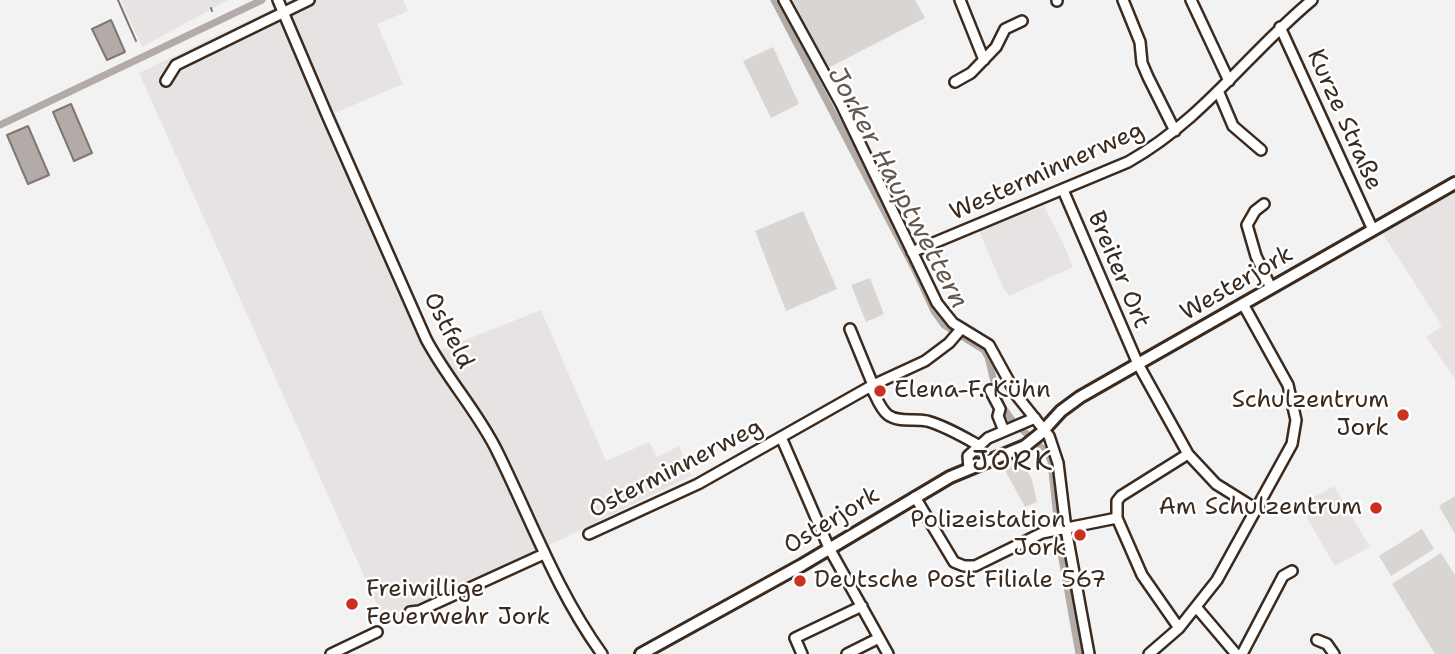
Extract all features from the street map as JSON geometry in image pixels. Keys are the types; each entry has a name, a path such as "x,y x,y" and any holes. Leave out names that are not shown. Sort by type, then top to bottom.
{"main road":[{"name":"Westerjork","path":"1046,428 1068,405 1455,183"},
{"name":"Osterjork","path":"641,654 915,497 1034,440 1046,428"}],"street":[{"name":"Ostfeld","path":"278,0 426,339 492,441 577,619 602,654"},
{"path":"166,81 176,65 309,0"},
{"path":"784,0 841,104 937,303 958,332 989,345 1017,396 1046,428 1058,463 1060,530 1089,654"},
{"path":"960,0 984,60"},
{"path":"1123,0 1140,42 1142,63 1175,131"},
{"path":"1191,0 1229,81"},
{"name":"Westerminnerweg","path":"912,252 1063,190 1154,148 1219,93 1280,26 1312,0"},
{"path":"955,82 971,73 984,60 996,47 1005,29 1022,21"},
{"name":"Kurze Straße","path":"1280,26 1373,230"},
{"path":"1219,93 1233,126 1261,150"},
{"name":"Breiter Ort","path":"1063,190 1138,365 1188,454 1216,484 1256,509"},
{"path":"1264,204 1255,211 1247,225 1256,256 1271,288"},
{"path":"1149,654 1179,628 1217,580 1292,444 1296,420 1288,385 1243,304"},
{"path":"850,329 884,412 896,419 926,421 978,445"},
{"name":"Osterminnerweg","path":"589,534 680,493 872,386 925,361 958,332"},
{"path":"990,390 1000,409 998,416 1004,431"},
{"path":"969,469 968,456 978,445 1017,424 1035,418"},
{"path":"781,437 829,548 888,654"},
{"path":"1179,628 1142,575 1117,517 1117,501 1188,454"},
{"path":"915,497 954,562 964,566 975,566 1037,535 1117,517"},
{"path":"410,612 419,611 544,554"},
{"path":"1242,654 1283,576 1292,571"},
{"path":"802,654 795,638 862,606"},
{"path":"1197,608 1236,654"},
{"path":"331,654 377,632"},
{"path":"847,654 879,638"},
{"path":"1317,640 1327,644 1334,654"}],"shaded area":[{"path":"121,0 228,0 142,47"},
{"path":"291,0 403,0 408,11 377,24 403,84 335,113 438,351 541,310 606,461 649,442 657,457 679,446 691,476 386,625 139,73"},
{"path":"793,0 915,0 925,18 828,68"},
{"path":"111,20 125,52 107,60 92,29"},
{"path":"773,47 799,104 771,118 743,61"},
{"path":"71,104 92,153 74,161 53,112"},
{"path":"28,126 49,175 28,184 7,135"},
{"path":"1455,190 1455,379 1426,337 1442,326 1381,231"},
{"path":"1044,206 1073,267 1009,296 979,231"},
{"path":"803,211 837,289 786,311 755,231"},
{"path":"870,278 884,314 866,322 851,285"},
{"path":"1019,455 1032,480 1037,502 1025,507 1002,465"},
{"path":"1334,486 1370,547 1335,566 1301,508 1308,500"},
{"path":"1455,496 1455,534 1439,506"},
{"path":"1422,529 1434,549 1391,576 1379,556"},
{"path":"1441,553 1455,575 1455,654 1435,654 1392,584"}],"waterway":[{"path":"118,0 136,41"},
{"path":"0,125 262,0"},
{"name":"Jorker Hauptwettern","path":"774,0 934,311 944,325 984,350 1002,406 1012,420 1047,453 1051,461 1060,547 1079,654"}],"place":[{"name":"Elena-F. Kühn","path":"880,391"},
{"name":"Schulzentrum Jork","path":"1403,415"},
{"name":"Am Schulzentrum","path":"1376,508"},
{"name":"Polizeistation Jork","path":"1080,535"},
{"name":"Deutsche Post Filiale 567","path":"800,581"},
{"name":"Freiwillige Feuerwehr Jork","path":"352,604"}],"district":[{"name":"JORK","path":"1013,463"}]}
